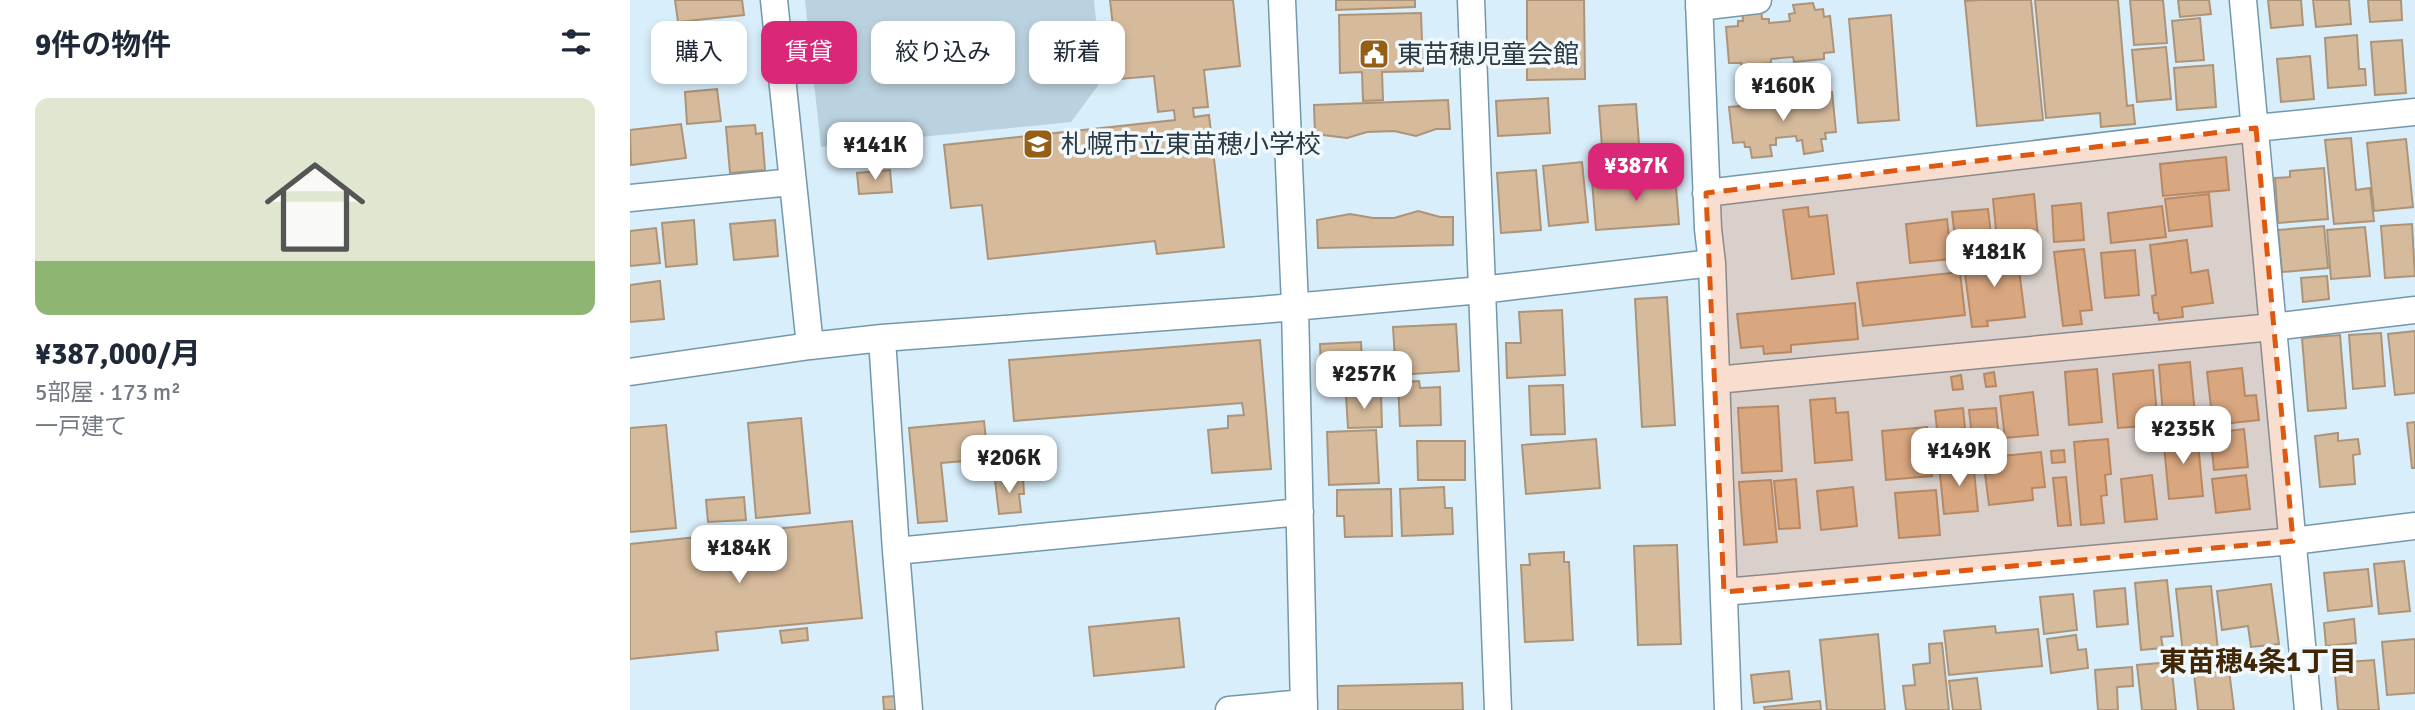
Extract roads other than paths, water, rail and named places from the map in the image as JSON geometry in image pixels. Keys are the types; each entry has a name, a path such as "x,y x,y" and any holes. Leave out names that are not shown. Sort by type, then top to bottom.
{"street":[{"path":"774,0 810,346"},
{"path":"1229,710 1304,707 1295,306 1282,0"},
{"path":"1471,0 1498,710"},
{"path":"1728,710 1712,263 1706,193 1699,3 1758,0"},
{"path":"2243,0 2308,710"},
{"path":"1706,193 2256,128 2415,112"},
{"path":"630,198 792,182"},
{"path":"630,372 882,338 1481,290 1712,263"},
{"path":"1716,380 2273,327 2415,310"},
{"path":"882,338 909,710"},
{"path":"896,551 1300,512"},
{"path":"1724,593 2293,541 2415,526"}],"place":[{"name":"東苗穂児童会館","path":"1374,54"},
{"name":"札幌市立東苗穂小学校","path":"1038,144"}],"district":[{"name":"東苗穂4条1丁目","path":"2258,661"}]}
